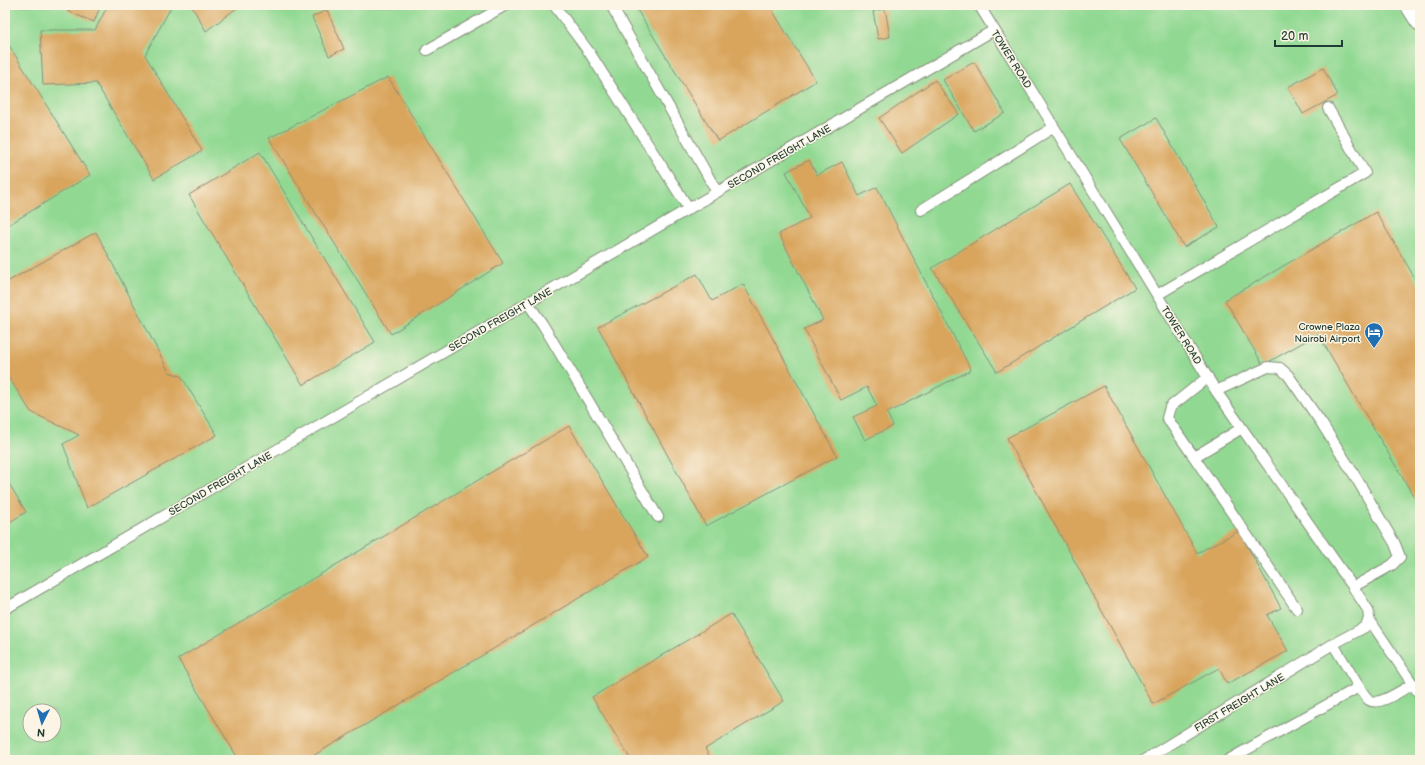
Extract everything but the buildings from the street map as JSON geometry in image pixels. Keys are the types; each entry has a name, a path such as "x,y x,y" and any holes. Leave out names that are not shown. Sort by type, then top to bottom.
{"street":[{"path":"1410,5 1420,21"}],"lane":[{"path":"427,50 506,5"},
{"path":"554,5 589,52 689,209"},
{"path":"611,5 717,192"},
{"name":"TOWER ROAD","path":"979,5 1216,391 1353,587 1368,610 1369,619 1420,695"},
{"name":"SECOND FREIGHT LANE","path":"5,609 994,30"},
{"path":"1157,295 1365,173 1328,108"},
{"path":"921,210 1054,127"},
{"path":"528,302 658,517"},
{"path":"1216,391 1268,367 1280,368 1288,375 1297,387 1355,476 1395,544 1400,557 1392,565 1353,587"},
{"path":"1208,377 1170,407 1167,418 1297,609"},
{"path":"1194,458 1242,428"},
{"path":"1369,619 1364,627 1333,644 1367,699 1374,702 1381,701 1413,684"},
{"name":"FIRST FREIGHT LANE","path":"1144,760 1333,644"},
{"path":"1228,760 1359,687"}],"green space":[{"path":"5,5 1420,5 1420,760 5,760"}],"place":[{"name":"Crowne Plaza Nairobi Airport","path":"1374,349"}]}
